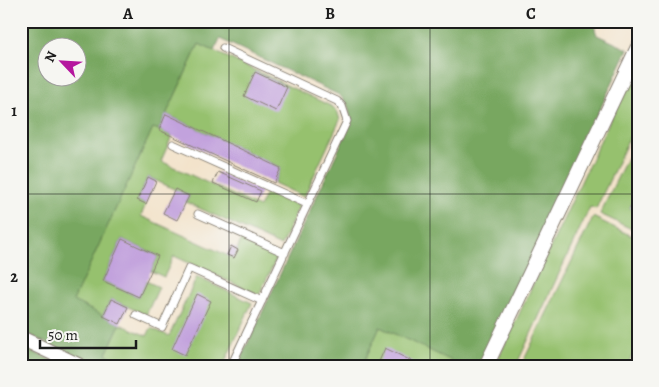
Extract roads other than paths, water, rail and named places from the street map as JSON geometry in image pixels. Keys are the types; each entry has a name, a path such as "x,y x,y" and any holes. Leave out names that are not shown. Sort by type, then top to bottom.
{"street":[{"path":"486,366 638,48"},
{"path":"21,338 80,366"}],"lane":[{"path":"222,48 337,101 342,106 347,121 231,366"},
{"path":"173,144 307,204"},
{"path":"198,214 285,253"},
{"path":"136,315 162,327 189,268 262,301"}]}
